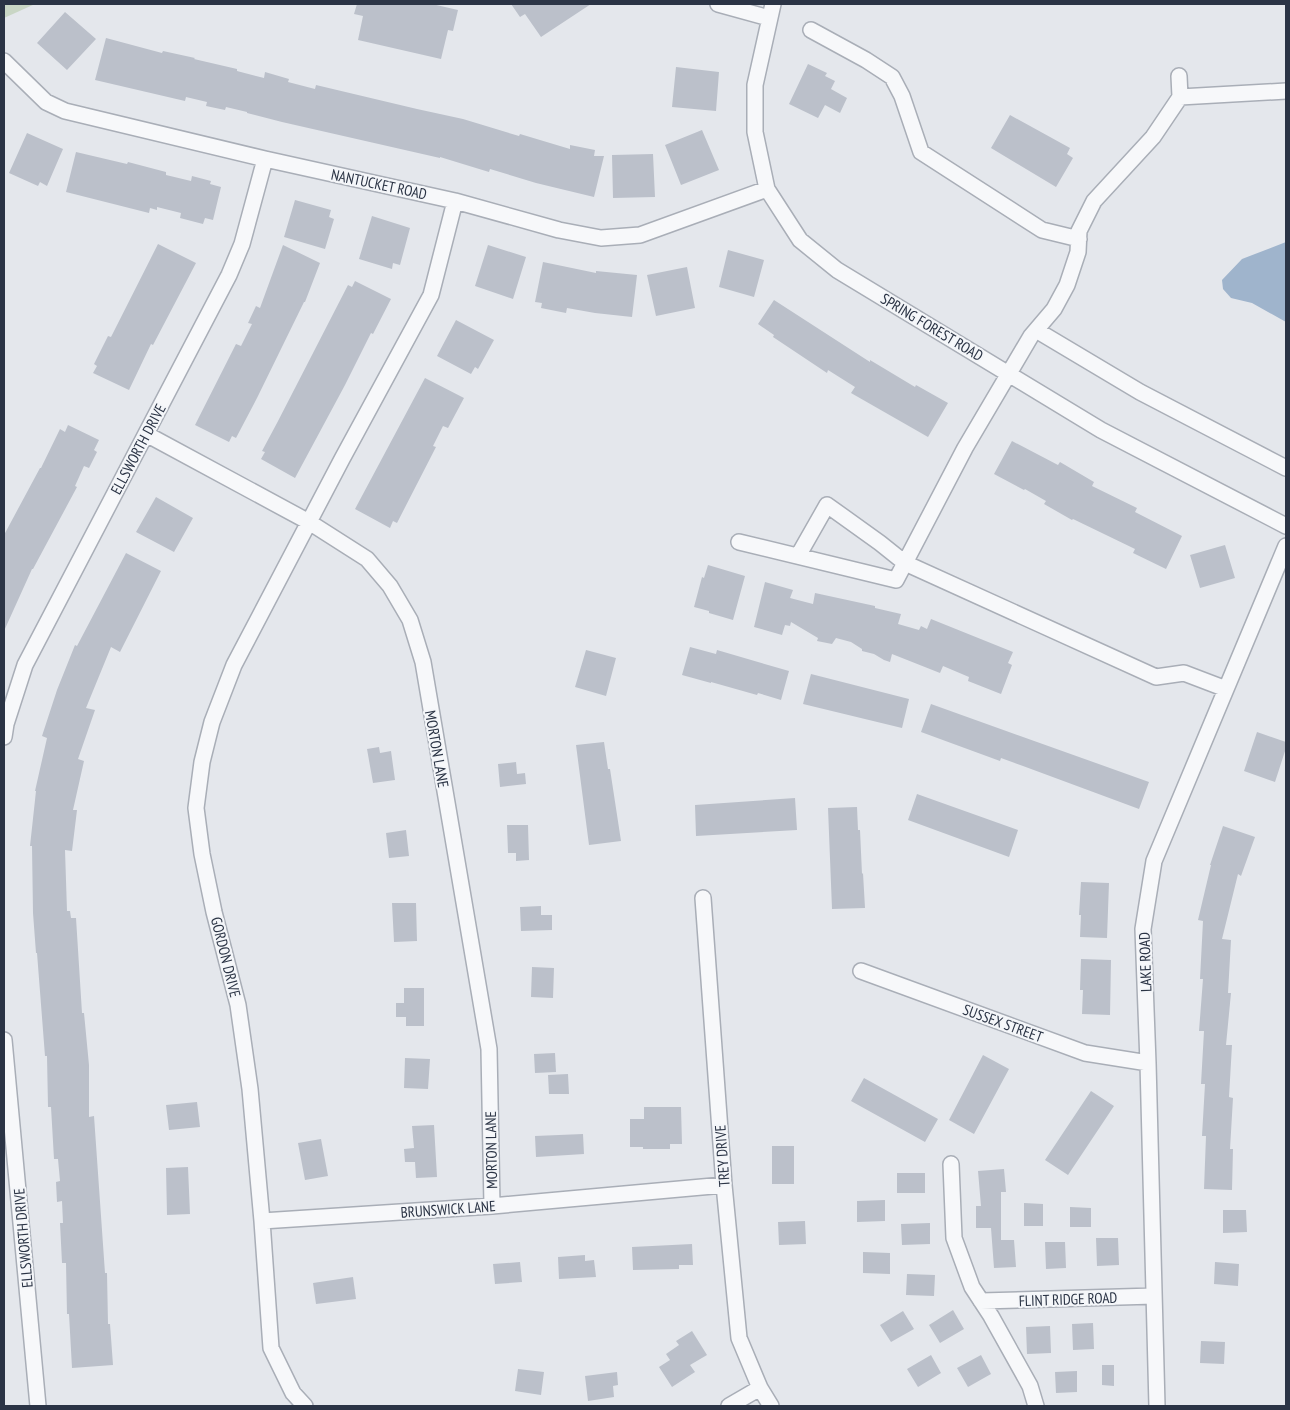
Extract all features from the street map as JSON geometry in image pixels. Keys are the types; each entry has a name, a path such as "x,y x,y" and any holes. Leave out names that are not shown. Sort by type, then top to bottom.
{"street":[{"path":"718,4 771,11"},
{"name":"SPRING FOREST ROAD","path":"771,11 755,85 754,132 767,189 800,240 838,270 1102,430 1286,526"},
{"path":"811,30 866,60 892,77 902,96 921,152 1042,230 1079,239"},
{"name":"NANTUCKET ROAD","path":"4,61 46,102 65,111 265,159 455,201 559,230 601,238 640,235 767,189"},
{"path":"739,542 896,580 965,448 1031,336 1054,309 1067,285 1078,252 1079,231 1094,201 1153,137 1180,97 1179,76"},
{"path":"1180,97 1286,91"},
{"name":"ELLSWORTH DRIVE","path":"4,737 6,724 25,665 229,275 242,244 265,159"},
{"name":"GORDON DRIVE","path":"305,1406 293,1392 271,1348 250,1089 238,1005 214,912 202,854 196,808 202,762 215,714 234,665 431,295 455,201"},
{"path":"1036,330 1140,392 1286,468"},
{"name":"MORTON LANE","path":"146,434 309,522 367,560 390,586 410,620 423,662 489,1049 492,1206"},
{"path":"798,556 827,504 905,563 1156,677 1184,673 1226,690"},
{"name":"LAKE ROAD","path":"1157,1406 1143,929 1154,861 1286,546"},
{"name":"TREY DRIVE","path":"703,898 724,1185 739,1338 760,1388 771,1406"},
{"name":"SUSSEX STREET","path":"862,971 1085,1053 1148,1063"},
{"name":"ELLSWORTH DRIVE","path":"4,1040 38,1406"},
{"path":"951,1164 954,1238 972,1287 1030,1386 1036,1406"},
{"name":"BRUNSWICK LANE","path":"262,1220 492,1206 724,1185"},
{"name":"FLINT RIDGE ROAD","path":"981,1301 1154,1296"},
{"path":"729,1406 760,1388"}],"green space":[{"path":"4,4 35,4 4,18"}],"water":[{"path":"1286,242 1286,322 1252,303 1231,298 1223,289 1222,280 1242,259"}],"building":[{"path":"357,4 432,4 458,10 453,31 448,30 441,59 358,40 363,16 354,14"},
{"path":"511,4 591,4 541,37 525,14 520,17"},
{"path":"65,12 96,39 67,70 37,43"},
{"path":"106,38 162,53 163,51 195,58 264,78 265,72 289,79 288,82 315,89 316,85 463,119 570,149 570,145 595,150 594,156 604,156 594,197 536,183 490,169 489,172 440,157 282,122 226,107 225,110 206,106 207,102 186,97 185,101 95,80"},
{"path":"808,64 827,73 825,76 835,81 831,89 847,98 840,113 825,105 818,118 789,104"},
{"path":"676,67 719,72 716,111 672,107"},
{"path":"1010,115 1070,148 1067,154 1073,158 1056,187 991,148"},
{"path":"702,130 719,170 681,185 665,145"},
{"path":"27,133 63,149 47,186 40,182 38,186 9,173"},
{"path":"76,152 127,164 128,162 191,181 192,176 211,181 210,184 221,187 213,220 205,218 203,224 180,218 181,213 157,207 157,210 150,208 149,213 66,192"},
{"path":"653,154 655,197 613,198 612,155"},
{"path":"295,200 331,210 329,217 334,219 325,249 284,237"},
{"path":"372,216 410,228 400,265 393,263 392,269 359,259"},
{"path":"158,244 196,263 153,345 151,344 129,390 93,373 97,366 94,364 108,336 111,337"},
{"path":"283,245 320,263 305,302 257,398 236,438 232,436 229,442 195,425 236,344 241,346 252,324 248,323 256,306 260,308"},
{"path":"488,245 526,257 513,299 475,286"},
{"path":"728,250 764,260 754,297 719,287"},
{"path":"543,262 596,273 596,271 637,275 632,317 567,308 566,313 541,308 542,303 535,302"},
{"path":"687,267 695,308 656,316 647,275"},
{"path":"355,281 391,299 373,334 371,333 295,478 261,459 265,452 262,451 348,285 352,287"},
{"path":"774,300 870,362 870,360 915,387 916,385 948,403 928,437 851,393 855,387 828,370 827,373 773,337 774,335 758,324"},
{"path":"456,320 494,340 478,369 475,367 471,374 437,356"},
{"path":"425,378 464,398 448,428 443,426 433,446 436,447 397,523 393,521 390,528 355,509"},
{"path":"68,425 99,440 94,450 97,452 89,468 84,466 75,486 77,487 32,569 4,631 4,535 60,429 65,432"},
{"path":"1012,441 1058,465 1060,462 1094,482 1092,486 1137,508 1135,512 1182,536 1166,569 1133,553 1135,549 1072,520 1044,504 1046,501 994,474"},
{"path":"156,497 193,518 174,552 136,532"},
{"path":"1225,545 1235,578 1200,588 1190,555"},
{"path":"126,553 161,571 120,652 111,647 86,708 95,710 78,759 84,761 73,810 77,810 72,851 65,850 67,911 70,911 71,918 76,918 82,1013 84,1013 89,1065 89,1117 94,1116 105,1273 107,1273 108,1324 110,1324 113,1365 72,1368 69,1314 67,1314 66,1263 62,1263 60,1223 63,1223 62,1201 57,1202 56,1182 60,1181 58,1159 54,1159 51,1107 48,1107 47,1056 45,1056 36,953 33,913 32,846 30,846 35,791 47,738 42,736 57,690 75,645 77,646"},
{"path":"708,565 745,576 733,620 694,607 702,577 704,578"},
{"path":"765,582 793,590 790,598 813,604 815,593 875,606 875,608 901,614 898,624 919,630 921,626 927,629 931,619 1013,652 1008,663 1012,665 1001,694 968,681 969,677 943,666 940,673 892,654 890,662 884,660 874,654 862,651 862,649 851,642 836,638 832,644 817,641 818,638 791,622 790,626 785,625 782,635 754,627"},
{"path":"690,647 716,654 717,650 789,671 781,700 682,675"},
{"path":"586,650 616,658 606,696 575,687"},
{"path":"811,674 909,699 902,728 803,704"},
{"path":"931,704 1149,782 1139,809 1001,758 1000,761 921,732"},
{"path":"1257,732 1286,742 1286,748 1275,782 1244,771"},
{"path":"604,742 621,841 589,845 576,745"},
{"path":"379,747 380,753 391,751 395,780 373,783 367,749"},
{"path":"516,762 517,774 525,773 526,784 500,787 498,764"},
{"path":"917,794 1018,830 1009,857 908,820"},
{"path":"795,798 797,830 696,836 695,805"},
{"path":"857,807 865,908 832,909 828,808"},
{"path":"507,825 528,825 529,860 516,861 516,853 508,853"},
{"path":"1223,826 1255,837 1241,876 1238,874 1222,939 1231,940 1228,993 1231,993 1226,1045 1232,1045 1229,1097 1233,1098 1230,1149 1233,1149 1232,1190 1204,1189 1206,1136 1202,1136 1205,1084 1201,1084 1204,1031 1199,1031 1203,979 1200,979 1203,921 1198,920 1210,865"},
{"path":"406,830 409,856 389,858 386,833"},
{"path":"1081,882 1109,883 1107,938 1080,937"},
{"path":"392,903 416,903 417,941 394,942"},
{"path":"541,906 541,915 552,915 552,930 521,931 520,907"},
{"path":"1081,959 1111,960 1110,1015 1082,1014 1083,990 1080,990"},
{"path":"532,967 554,968 553,998 531,997"},
{"path":"404,988 424,988 424,1026 406,1026 406,1017 396,1017 396,1003 404,1003"},
{"path":"555,1053 556,1072 535,1073 534,1054"},
{"path":"983,1055 1009,1069 974,1134 949,1120"},
{"path":"405,1058 430,1059 428,1089 404,1088"},
{"path":"568,1074 569,1094 549,1094 548,1075"},
{"path":"864,1078 938,1119 925,1142 851,1101"},
{"path":"1091,1091 1114,1106 1068,1175 1045,1160"},
{"path":"197,1102 200,1127 169,1130 166,1105"},
{"path":"644,1107 681,1107 682,1144 670,1144 670,1149 630,1147 630,1119 644,1119"},
{"path":"434,1125 437,1177 416,1178 415,1162 405,1162 404,1149 414,1148 412,1126"},
{"path":"583,1134 584,1154 536,1157 535,1136"},
{"path":"321,1139 328,1176 305,1180 298,1143"},
{"path":"772,1146 794,1146 794,1184 772,1184"},
{"path":"188,1167 190,1214 167,1215 166,1168"},
{"path":"1004,1169 1006,1192 1001,1192 1001,1240 1014,1240 1016,1267 994,1268 991,1228 976,1228 976,1206 981,1206 978,1171"},
{"path":"897,1173 925,1173 925,1193 897,1193"},
{"path":"885,1200 885,1221 857,1222 857,1201"},
{"path":"1024,1203 1043,1204 1043,1226 1024,1226"},
{"path":"1070,1207 1091,1208 1091,1227 1070,1227"},
{"path":"1223,1210 1246,1210 1247,1232 1223,1233"},
{"path":"805,1221 806,1244 779,1245 778,1222"},
{"path":"930,1223 930,1244 902,1245 901,1224"},
{"path":"1096,1238 1118,1238 1119,1265 1097,1266"},
{"path":"1045,1242 1065,1242 1066,1268 1046,1269"},
{"path":"692,1244 693,1265 679,1265 679,1269 633,1270 632,1247"},
{"path":"863,1252 890,1253 890,1274 863,1273"},
{"path":"585,1255 585,1261 594,1260 596,1277 559,1279 558,1257"},
{"path":"520,1262 522,1282 495,1284 493,1264"},
{"path":"1215,1262 1239,1264 1238,1286 1214,1284"},
{"path":"907,1274 935,1275 934,1296 906,1295"},
{"path":"353,1277 356,1299 316,1304 313,1283"},
{"path":"953,1310 964,1329 940,1343 929,1325"},
{"path":"903,1311 914,1329 891,1342 880,1325"},
{"path":"1093,1323 1094,1349 1073,1350 1072,1324"},
{"path":"1050,1326 1051,1353 1027,1354 1026,1327"},
{"path":"692,1331 707,1355 690,1365 695,1372 672,1387 659,1367 670,1360 666,1354 679,1345 676,1341"},
{"path":"1201,1341 1225,1342 1224,1364 1200,1363"},
{"path":"931,1355 941,1373 918,1387 907,1369"},
{"path":"981,1355 991,1374 968,1387 957,1368"},
{"path":"1102,1365 1114,1365 1114,1386 1102,1385"},
{"path":"518,1369 544,1372 541,1395 515,1391"},
{"path":"1077,1371 1077,1392 1056,1393 1055,1372"},
{"path":"617,1372 618,1385 613,1386 614,1397 588,1401 585,1376"}]}
